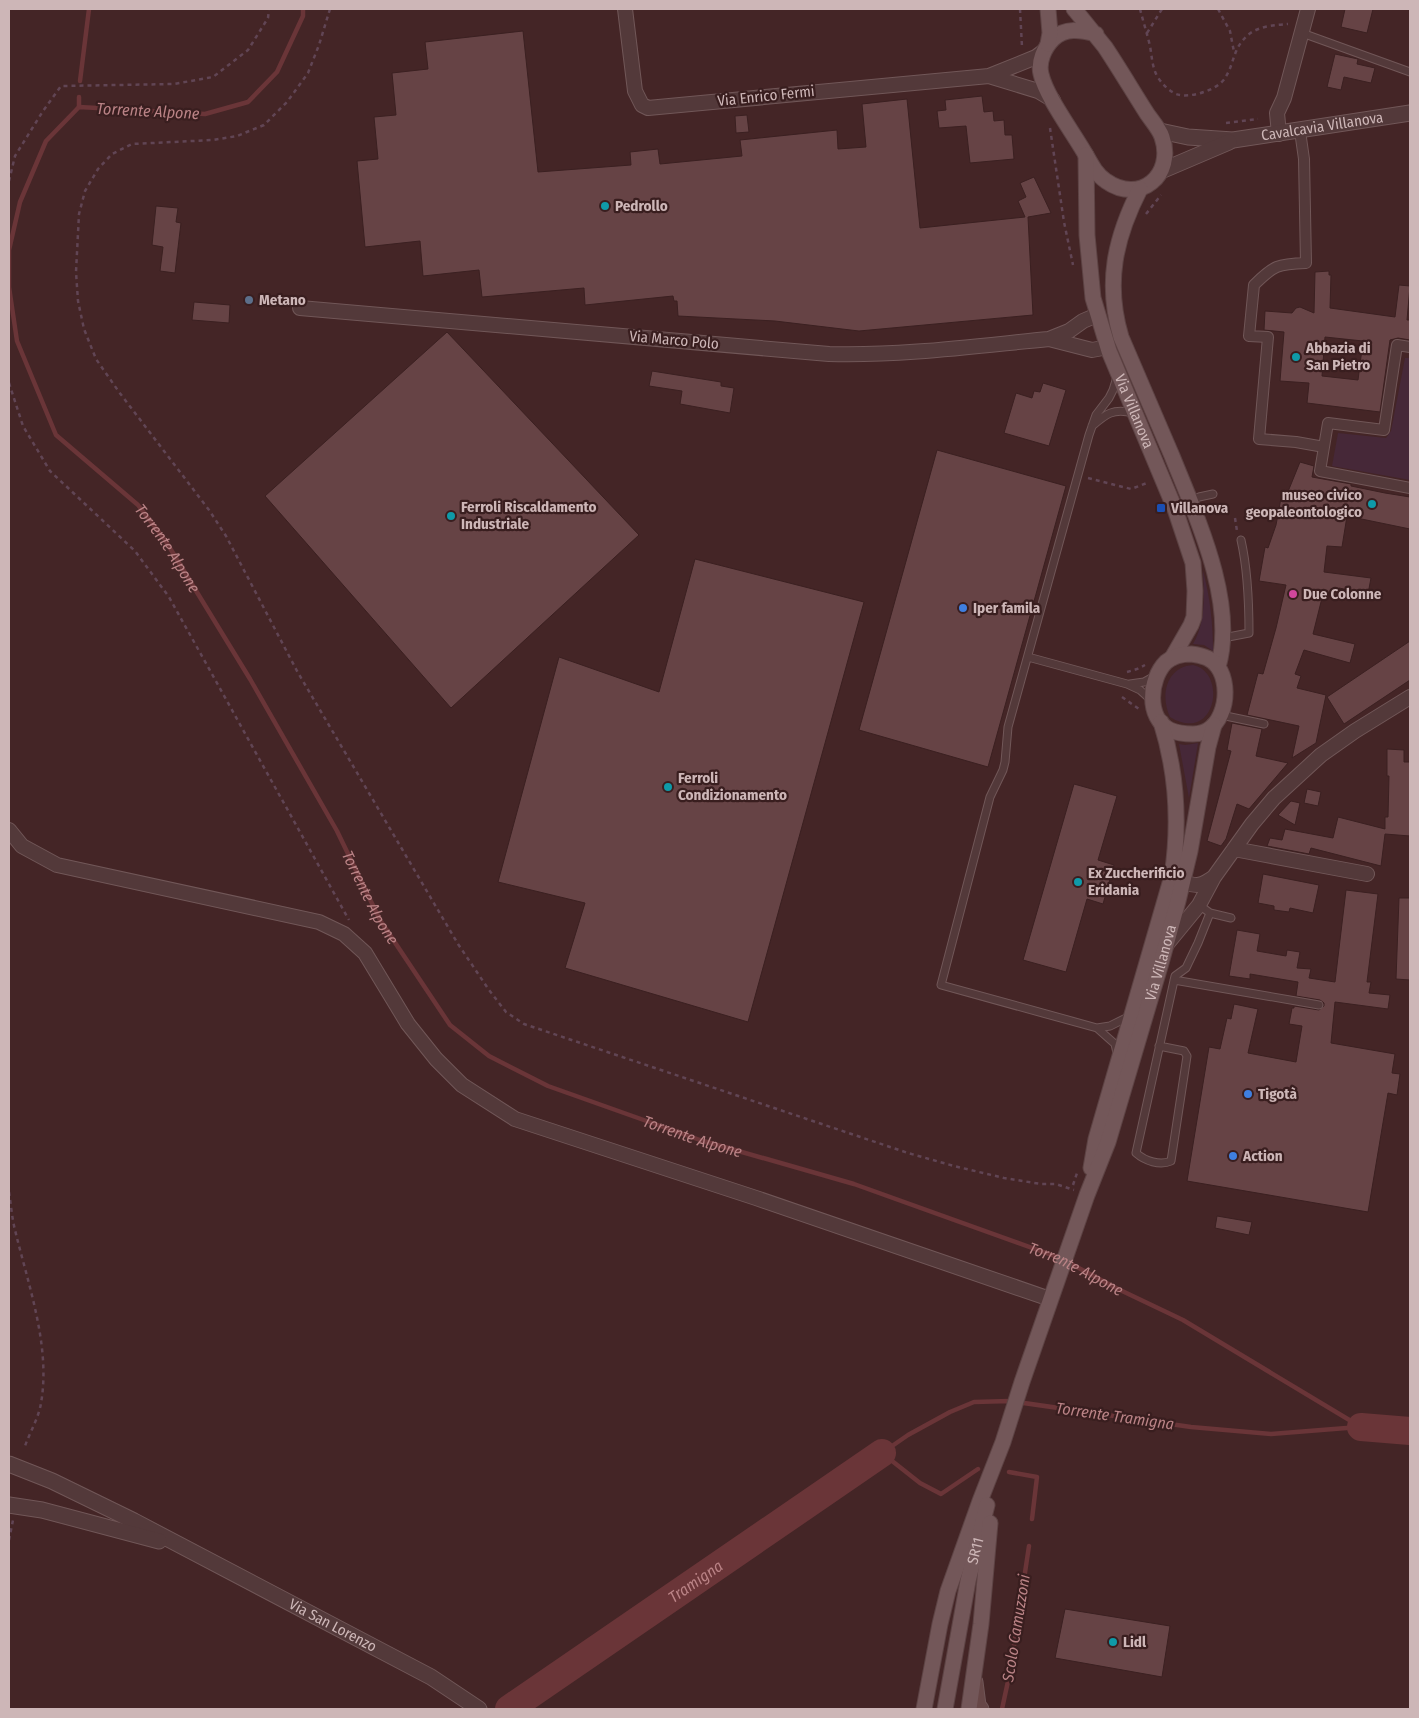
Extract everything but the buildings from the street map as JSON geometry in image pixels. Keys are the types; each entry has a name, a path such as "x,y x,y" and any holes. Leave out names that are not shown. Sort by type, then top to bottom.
{"main road":[{"path":"1048,9 1050,33 1041,62 1041,73 1053,100 1095,171 1106,182 1130,190 1140,189 1152,183 1161,171 1165,160 1160,131 1096,34 1074,9"},
{"path":"1046,48 1055,37 1066,32 1079,30 1096,34"},
{"name":"Via Villanova","path":"1086,155 1087,235 1091,282 1097,315 1118,372 1175,509 1193,564 1196,592 1194,617 1172,658"},
{"name":"Via Villanova","path":"1140,189 1125,220 1117,250 1113,284 1115,310 1121,337 1190,501 1214,568 1224,638 1218,667"},
{"path":"1157,676 1167,661 1184,654 1202,656 1212,661 1218,667"},
{"name":"SR11","path":"1218,667 1224,685 1223,707 1218,720"},
{"name":"SR11","path":"1157,676 1153,688 1153,702 1161,722"},
{"path":"1161,722 1169,730 1193,734 1200,733 1218,720"},
{"name":"Via Villanova","path":"1050,1300 1086,1197 1108,1142 1167,944 1194,832 1208,748 1218,720"},
{"name":"Via Villanova","path":"1086,1197 1096,1139 1166,898 1176,850 1174,780 1170,752 1161,722"},
{"name":"SR11","path":"945,1709 968,1581 993,1482 1022,1382 1050,1300"},
{"path":"924,1709 948,1591 980,1501 1004,1442"},
{"path":"969,1709 981,1624 993,1482"},
{"path":"974,1673 978,1705 982,1709"}],"street":[{"name":"Via Enrico Fermi","path":"625,9 635,91 642,105 648,108 989,76 1036,57 1046,48"},
{"path":"1279,134 1277,113 1284,98 1308,9"},
{"name":"Via Enrico Fermi","path":"989,76 1038,91 1053,100"},
{"name":"Cavalcavia Villanova","path":"1160,131 1188,137 1233,140 1410,113"},
{"path":"1300,131 1304,159 1306,263 1284,264 1269,270 1254,285 1249,336 1268,337 1259,440 1296,442 1324,447"},
{"name":"Cavalcavia Villanova","path":"1161,171 1233,140"},
{"name":"Via Marco Polo","path":"300,308 829,354 884,354 1049,340 1069,332 1083,321 1097,315"},
{"name":"Via Marco Polo","path":"1049,340 1092,350 1108,347"},
{"path":"1410,347 1397,345 1384,430 1328,423 1320,471 1410,488"},
{"path":"1167,944 1204,909 1214,877 1252,824 1274,798 1321,755 1355,731 1410,697"},
{"path":"9,830 22,846 57,865 319,922 344,934 365,953 408,1024 436,1059 462,1085 515,1119 756,1198 1050,1300"},
{"path":"1234,849 1368,874"},
{"path":"1183,882 1197,886 1203,885 1214,877"},
{"name":"Via San Lorenzo","path":"9,1464 60,1485 185,1548 431,1677 479,1709"},
{"name":"Via San Lorenzo","path":"9,1504 42,1510 185,1548"}],"lane":[{"path":"1302,30 1410,72"},
{"path":"1118,372 1113,390 1096,414 1092,427 1008,727 1005,762 990,797 941,985 1097,1028 1115,1044 1118,1064"},
{"path":"1092,427 1108,413 1122,410 1135,414"},
{"path":"1190,501 1213,494"},
{"path":"1224,638 1249,633 1247,565 1241,540"},
{"path":"1028,657 1127,684 1140,690 1153,702"},
{"path":"1127,684 1144,682 1157,676"},
{"path":"1218,720 1264,724"},
{"path":"1160,1046 1184,1051 1187,1056 1171,1161 1165,1164 1142,1159 1136,1153 1175,978 1186,968 1198,943 1204,909 1231,918"},
{"path":"1157,927 1160,939 1153,968 1158,972 1175,978 1319,1005"},
{"path":"1097,1028 1118,1023 1132,1015"}],"path":[{"path":"9,181 15,156 61,86 174,84 213,76 248,50 268,18 269,9"},
{"path":"330,9 308,73 287,102 264,125 238,136 213,140 132,144 112,154 98,169 85,191 79,214 76,239 78,301 84,329 96,359 119,392 210,510 226,536 297,671 458,944 506,1012 524,1024 908,1153 1004,1178 1041,1184 1056,1184 1072,1188 1086,1197"},
{"path":"1020,9 1023,46 1020,51"},
{"path":"1140,9 1147,34 1152,64 1165,86 1178,95 1192,95 1215,88 1224,80 1231,68 1234,52 1230,31 1218,9"},
{"path":"1147,34 1162,9"},
{"path":"1234,52 1250,33 1261,28 1290,24 1302,30"},
{"path":"1222,125 1242,121"},
{"path":"1050,125 1064,222 1074,266"},
{"path":"1143,220 1164,191"},
{"path":"9,383 23,426 50,471 135,551 169,597 349,921"},
{"path":"1085,486 1088,478 1131,489"},
{"path":"1147,482 1151,491"},
{"path":"1127,672 1137,669 1150,661"},
{"path":"1122,697 1139,710 1143,716"},
{"path":"1072,1188 1078,1170"},
{"path":"9,1192 14,1228 26,1270 39,1336 44,1374 41,1404 25,1446"},
{"path":"9,1540 13,1520"}],"shaded area":[{"path":"1405,358 1410,358 1410,480 1332,466 1338,433 1386,438 1391,431"},
{"path":"1203,571 1211,610 1213,651 1204,645 1193,644 1202,618 1204,599"},
{"path":"1193,665 1204,670 1211,680 1212,704 1207,715 1198,722 1186,723 1170,717 1167,709 1166,692 1171,677 1177,671"},
{"path":"1198,743 1189,798 1179,744"}],"waterway":[{"path":"80,81 89,9"},
{"name":"Torrente Alpone","path":"303,9 303,16 277,72 248,102 205,114 79,107 46,141 20,202 9,250 9,287 17,341 56,435 138,505 165,540 250,679 337,831 380,920 450,1025 489,1056 548,1086 700,1140 854,1184 1060,1258 1118,1289 1183,1320 1361,1427"},
{"path":"79,97 79,107"},
{"name":"Torrente Tramigna","path":"978,1469 941,1494 920,1483 882,1453 908,1435 950,1412 974,1402 1010,1401 1191,1427 1271,1434 1359,1427"},
{"name":"Torrente Alpone","path":"1361,1427 1410,1431"},
{"name":"Tramigna","path":"509,1709 882,1453"},
{"name":"Scolo Camuzzoni","path":"1009,1472 1037,1477 1032,1519"},
{"name":"Scolo Camuzzoni","path":"1002,1709 1010,1672 1029,1546"}],"place":[{"name":"Pedrollo","path":"605,206"},
{"name":"Metano","path":"249,300"},
{"name":"Abbazia di San Pietro","path":"1296,357"},
{"name":"museo civico geopaleontologico","path":"1372,504"},
{"name":"Villanova","path":"1161,508"},
{"name":"Ferroli Riscaldamento Industriale","path":"451,516"},
{"name":"Due Colonne","path":"1293,594"},
{"name":"Iper famila","path":"963,608"},
{"name":"Ferroli Condizionamento","path":"668,787"},
{"name":"Ex Zuccherificio Eridania","path":"1078,882"},
{"name":"Tigotà","path":"1248,1094"},
{"name":"Action","path":"1233,1156"},
{"name":"Lidl","path":"1113,1642"}]}
